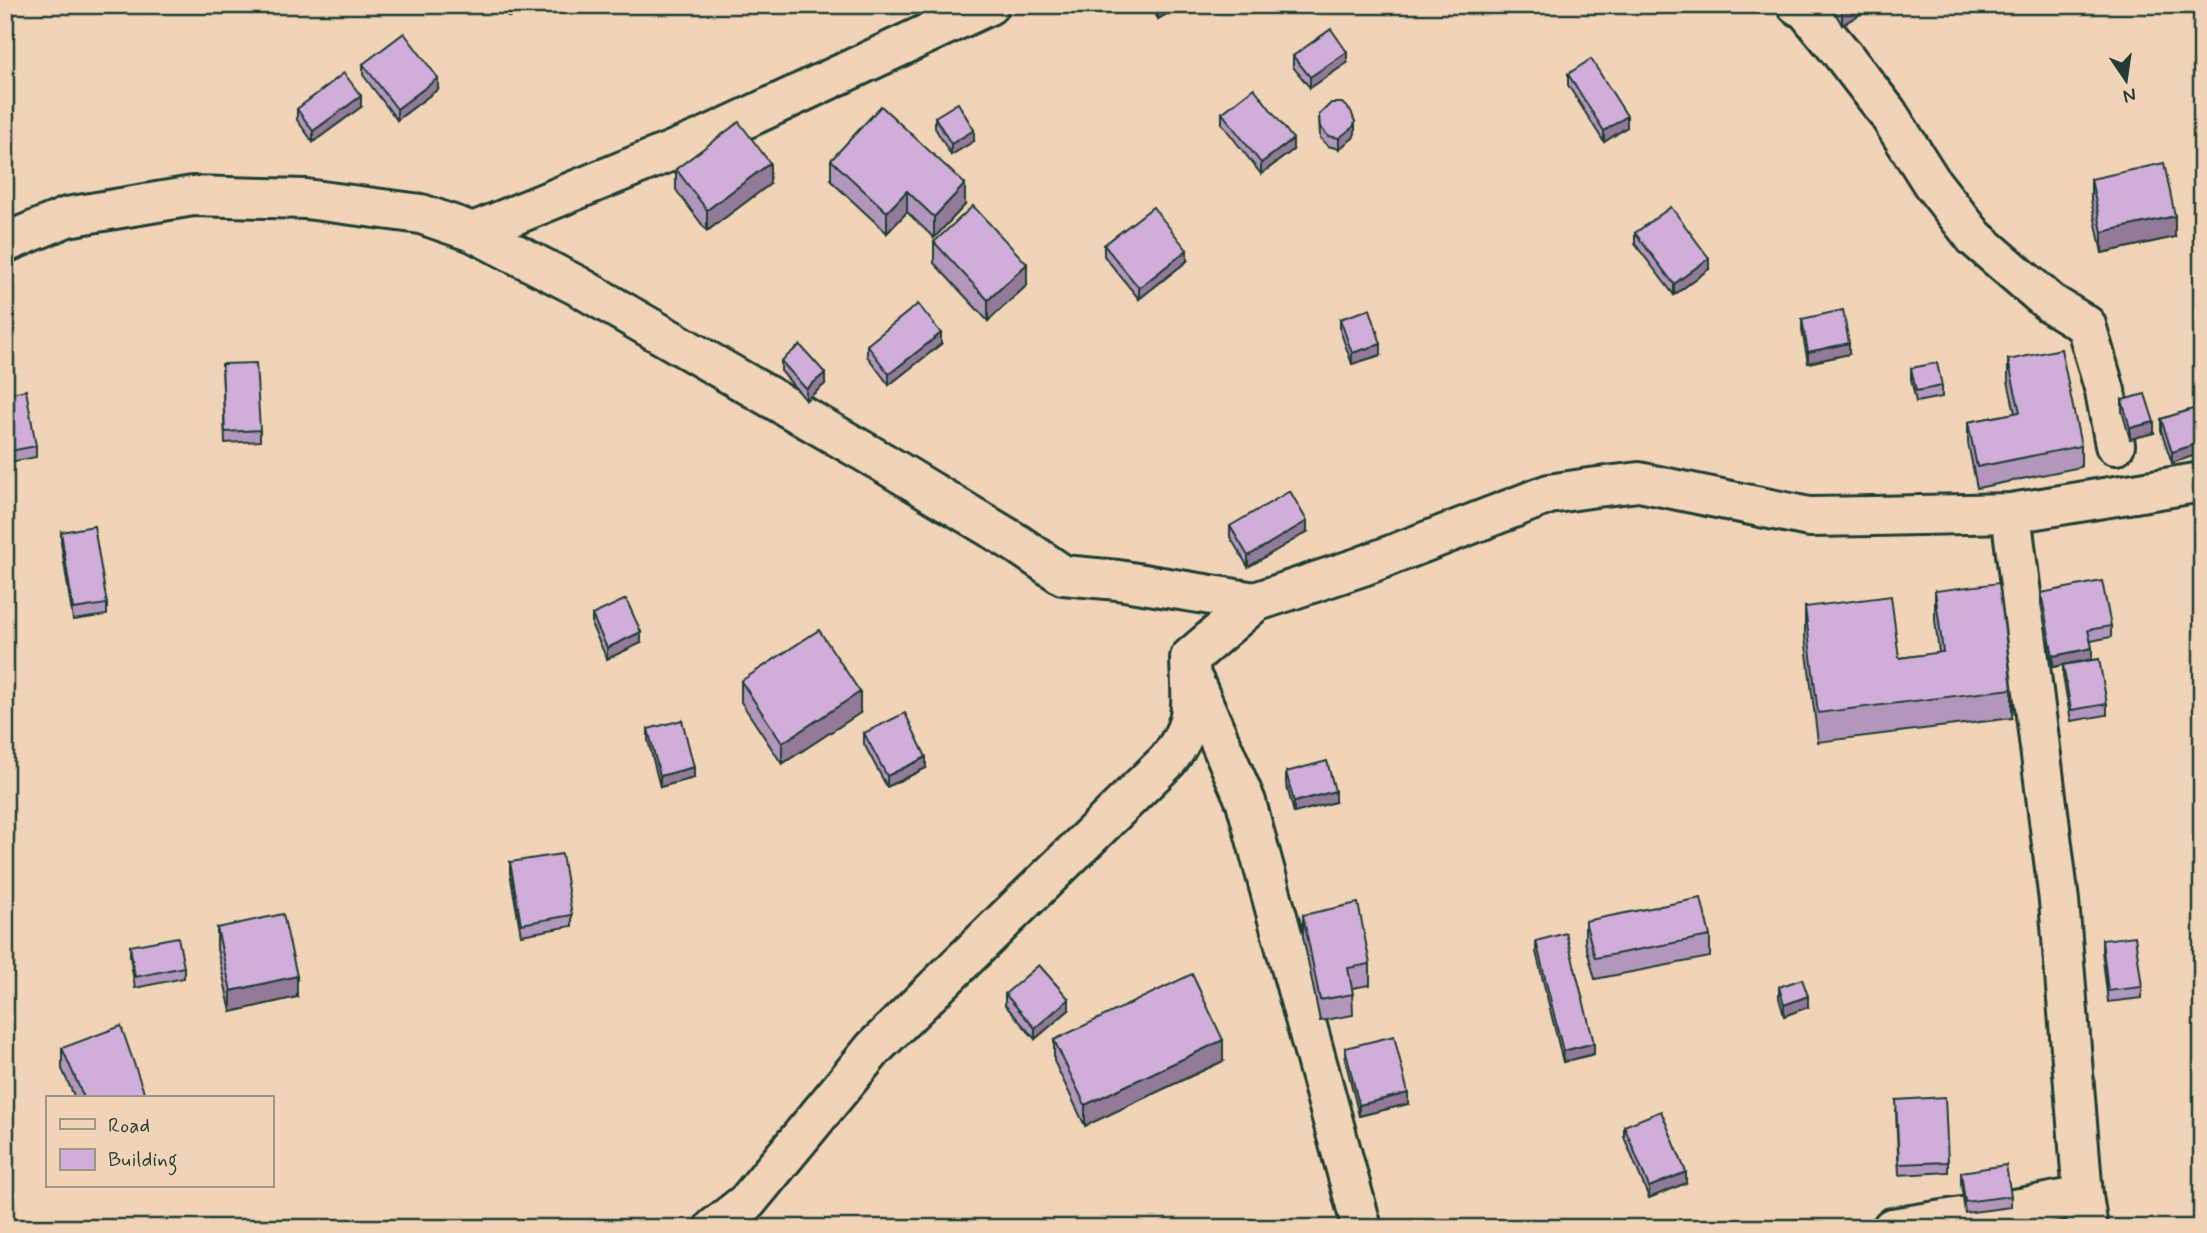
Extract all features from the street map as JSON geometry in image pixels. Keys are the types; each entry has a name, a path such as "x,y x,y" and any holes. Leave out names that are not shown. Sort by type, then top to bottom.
{"street":[{"path":"473,233 706,137 989,5"},
{"path":"1797,5 1806,10 1843,55 1886,112 1932,183 1975,238 2050,303 2086,325 2105,391 2115,445"},
{"path":"5,243 67,217 193,196 306,199 421,214 473,233 578,286 882,462 1016,543 1063,575 1118,580 1255,602"},
{"path":"714,1228 747,1202 874,1048 1168,760 1183,740 1191,720 1190,658 1255,602 1363,566 1549,495 1589,488 1639,482 1809,517 2011,513 2202,482"},
{"path":"1892,1228 2026,1207 2085,1212 2059,901 2011,513"},
{"path":"1190,672 1246,802 1363,1228"}],"building":[{"path":"1331,29 1347,52 1310,77 1293,56"},
{"path":"404,33 438,78 397,109 363,64"},
{"path":"1591,59 1627,116 1604,131 1568,74"},
{"path":"344,73 361,96 313,131 297,109"},
{"path":"1254,88 1293,139 1261,163 1222,113"},
{"path":"958,103 974,130 951,144 935,117"},
{"path":"1331,103 1342,103 1351,111 1355,122 1353,127 1339,138 1328,136 1320,127 1319,115"},
{"path":"881,106 965,184 934,217 907,191 887,212 831,160"},
{"path":"739,122 770,163 707,210 676,169"},
{"path":"2164,163 2175,216 2102,232 2091,179"},
{"path":"973,206 1027,264 988,300 934,242"},
{"path":"1153,207 1187,250 1139,288 1104,245"},
{"path":"1671,207 1709,258 1674,284 1635,233"},
{"path":"918,304 941,333 889,374 867,345"},
{"path":"1370,309 1381,344 1352,353 1340,319"},
{"path":"1843,310 1849,343 1808,352 1802,319"},
{"path":"800,345 825,373 806,389 781,361"},
{"path":"2061,349 2081,446 1977,467 1968,422 2020,412 2008,360"},
{"path":"256,363 260,430 225,432 222,364"},
{"path":"1937,363 1942,386 1916,391 1911,368"},
{"path":"26,390 36,446 5,452 5,394"},
{"path":"2145,394 2154,422 2130,428 2122,400"},
{"path":"2196,408 2202,428 2202,442 2172,452 2161,419"},
{"path":"1290,491 1307,521 1248,556 1230,526"},
{"path":"94,526 107,604 73,609 61,532"},
{"path":"2102,581 2111,626 2088,630 2092,648 2053,656 2041,593"},
{"path":"1999,583 2012,689 1818,713 1805,607 1891,596 1899,658 1943,652 1935,591"},
{"path":"626,599 641,632 607,648 592,615"},
{"path":"819,630 860,692 782,743 741,681"},
{"path":"2099,659 2107,704 2071,710 2063,665"},
{"path":"905,713 926,757 887,776 864,733"},
{"path":"682,720 694,767 660,776 648,729"},
{"path":"1327,761 1335,791 1294,802 1286,772"},
{"path":"562,854 572,915 521,924 510,862"},
{"path":"1701,898 1710,936 1595,958 1585,921"},
{"path":"1358,903 1370,964 1348,968 1353,994 1320,1000 1303,915"},
{"path":"283,914 297,976 231,991 217,928"},
{"path":"1566,933 1594,1043 1563,1051 1536,941"},
{"path":"2135,936 2142,987 2108,991 2102,940"},
{"path":"178,937 184,967 135,977 130,946"},
{"path":"1039,965 1069,999 1035,1028 1005,994"},
{"path":"1192,974 1223,1040 1085,1105 1054,1040"},
{"path":"1802,979 1808,996 1784,1005 1779,987"},
{"path":"121,1026 145,1096 83,1096 62,1048"},
{"path":"1394,1036 1408,1093 1359,1105 1345,1048"},
{"path":"1945,1097 1948,1162 1899,1164 1896,1100"},
{"path":"1661,1111 1686,1172 1649,1187 1624,1126"},
{"path":"2006,1165 2011,1196 1965,1202 1961,1172"}]}
